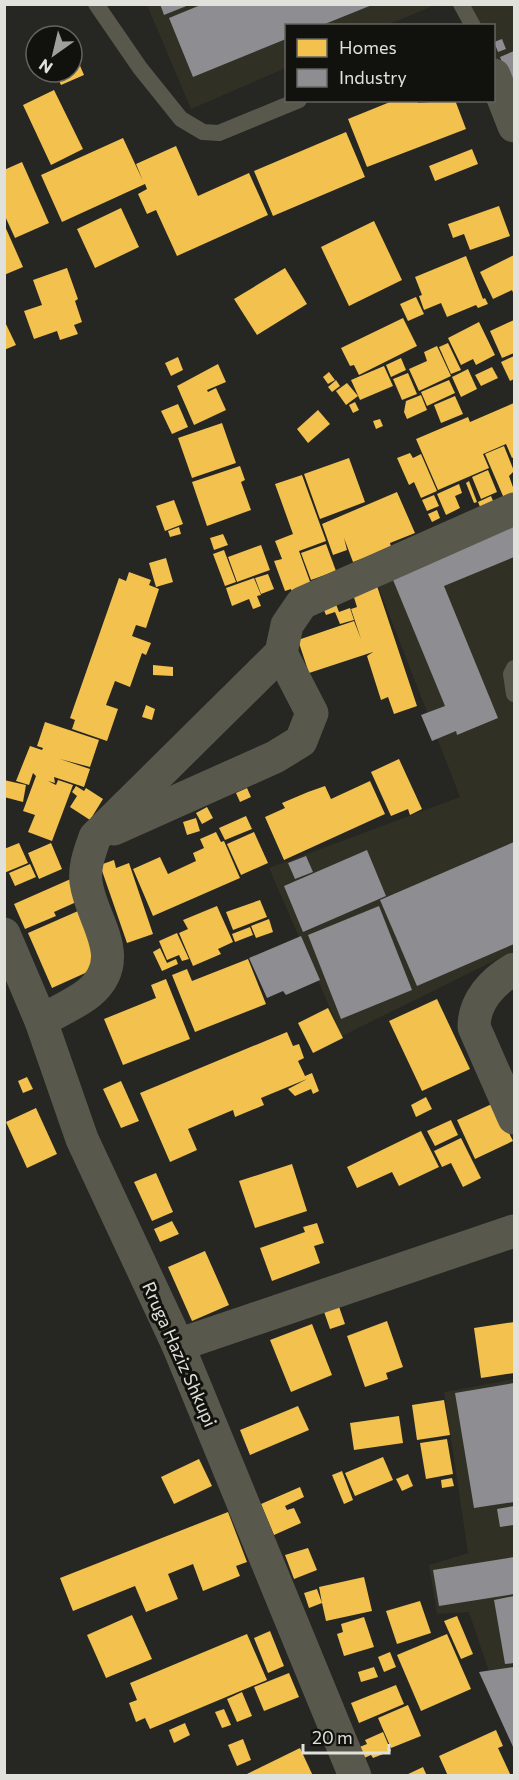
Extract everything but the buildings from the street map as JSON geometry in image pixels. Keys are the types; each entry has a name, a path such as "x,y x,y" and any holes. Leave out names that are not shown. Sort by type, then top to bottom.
{"street":[{"path":"495,78 514,126"},
{"path":"41,1021 89,993 105,971 108,947 86,883 87,857 95,837 281,653 287,625 302,603 514,509"},
{"path":"95,837 275,757 301,741 312,713 281,653"},
{"name":"Rruga Haziz Shkupi","path":"4,933 41,1021 82,1139 178,1345 355,1776"},
{"path":"514,969 500,976 481,999 474,1013 474,1027 514,1118"},
{"path":"178,1345 514,1232"}],"lane":[{"path":"96,4 140,68 181,119 203,132 219,133 294,102"},
{"path":"461,4 472,24"},
{"path":"514,668 511,674 514,694"}],"shaded area":[{"path":"147,5 435,5 389,24 285,24 285,68 191,109"},
{"path":"470,5 514,5 514,103 495,59 495,24 480,24"},
{"path":"514,506 514,951 342,1036 269,868 460,797 373,573"},
{"path":"514,1379 514,1735 469,1612 437,1614 429,1565 468,1553 444,1392"}]}
